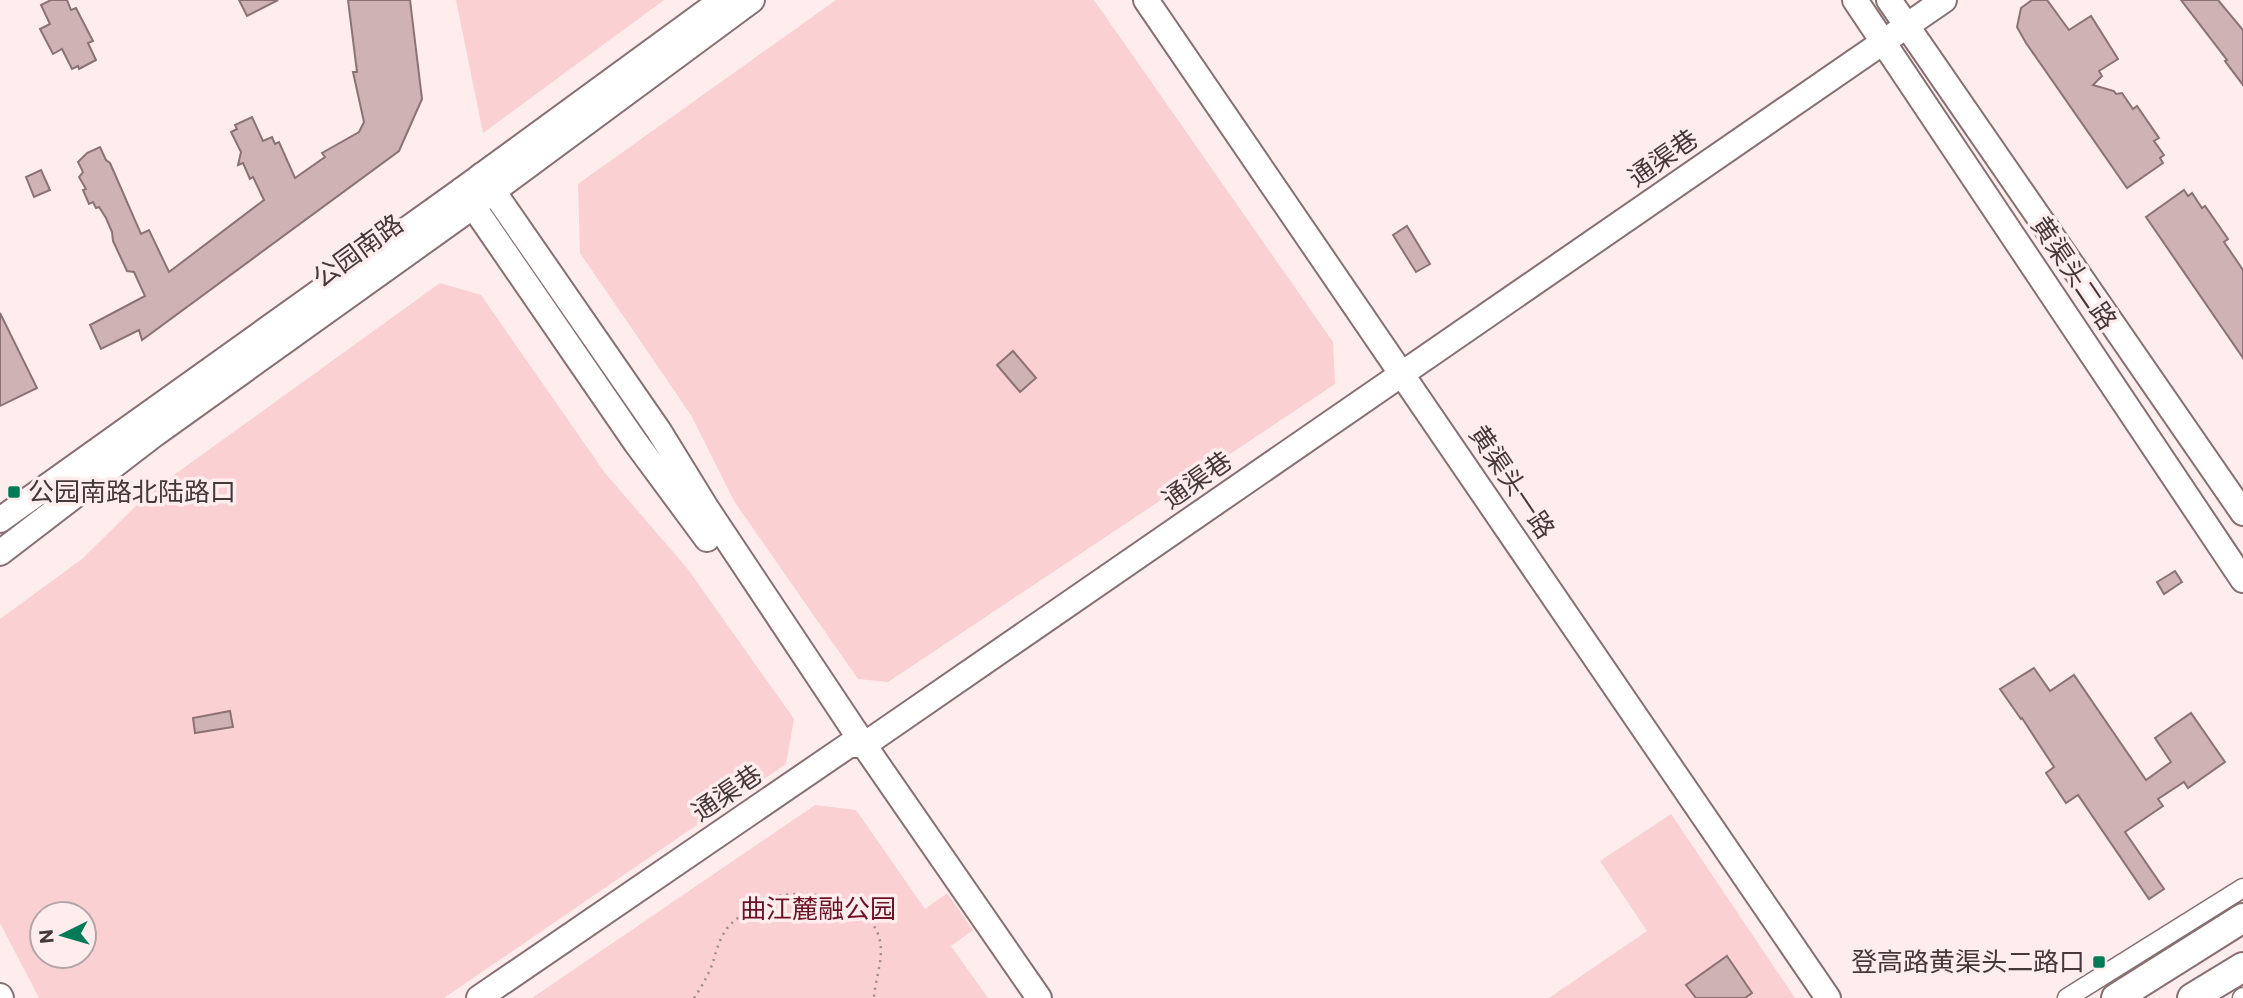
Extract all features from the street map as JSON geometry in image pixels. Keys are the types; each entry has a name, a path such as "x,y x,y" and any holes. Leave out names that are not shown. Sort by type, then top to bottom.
{"main road":[{"path":"2116,998 2243,918"},
{"path":"2192,998 2243,967"}],"street":[{"name":"公园南路","path":"488,183 722,0"},
{"name":"公园南路","path":"0,520 752,0"},
{"name":"黄渠头一路","path":"1146,0 1828,998"},
{"name":"黄渠头二路","path":"1855,0 2243,580"},
{"name":"黄渠头二路","path":"1889,0 2243,513"},
{"name":"通渠巷","path":"478,998 856,746 1402,375 1944,0"},
{"path":"488,183 659,431 856,746 1021,998"},
{"name":"公园南路","path":"0,553 467,198"},
{"path":"467,198 636,443 697,523 1039,998"},
{"path":"2067,998 2243,888"}],"path":[{"path":"694,998 711,967 720,938 730,924 768,900 799,894 829,897 846,904 872,924 880,944 881,958 874,998"}],"green space":[{"path":"456,0 664,0 483,133"},
{"path":"836,0 1094,0 1333,342 1335,384 888,682 858,679 734,501 691,415 580,253 578,184"},
{"path":"440,283 481,295 605,473 687,568 794,719 786,764 444,998 39,998 0,923 0,619 82,559 149,493"},
{"name":"曲江麓融公园","path":"815,805 856,810 925,909 947,893 973,930 951,946 988,998 532,998"},
{"path":"1671,814 1795,998 1549,998 1647,931 1600,861"}],"building":[{"path":"51,0 67,0 71,10 76,8 93,41 88,43 96,60 79,69 78,66 72,69 62,49 53,54 40,29 50,24 41,5"},
{"path":"239,0 278,0 247,16"},
{"path":"348,0 410,0 422,99 399,151 142,340 139,330 101,349 90,325 145,296 134,272 127,271 106,218 93,202 89,204 83,190 86,189 79,177 83,172 78,162 87,153 100,147 110,163 141,234 149,230 169,272 264,200 243,163 238,165 241,152 231,132 237,129 235,125 252,117 263,141 272,137 275,144 279,142 295,178 325,157 322,153 359,132 364,122 353,72 357,72"},
{"path":"2032,0 2047,0 2069,30 2091,16 2118,59 2099,71 2102,76 2093,85 2116,94 2122,93 2133,109 2137,106 2159,138 2154,141 2164,155 2160,158 2163,163 2127,188 2017,27 2021,8"},
{"path":"2181,0 2218,0 2243,30 2243,85 2225,61 2227,60"},
{"path":"41,170 50,190 34,197 26,177"},
{"path":"2184,190 2188,196 2192,193 2202,208 2205,206 2228,239 2224,242 2243,270 2243,358 2146,217"},
{"path":"1407,226 1430,264 1416,272 1393,235"},
{"path":"0,313 37,388 0,406"},
{"path":"1013,351 1036,378 1020,392 997,365"},
{"path":"2175,571 2182,582 2164,594 2157,582"},
{"path":"2034,668 2050,691 2074,675 2146,780 2171,762 2155,738 2191,713 2225,762 2188,788 2184,782 2158,799 2163,806 2125,832 2164,889 2149,899 2078,795 2066,803 2046,773 2054,767 2000,689"},
{"path":"230,711 233,727 195,733 193,718"},
{"path":"1727,956 1752,993 1745,998 1696,998 1686,985"}],"place":[{"name":"公园南路北陆路口","path":"14,492"},
{"name":"登高路黄渠头二路口","path":"2099,962"}]}
